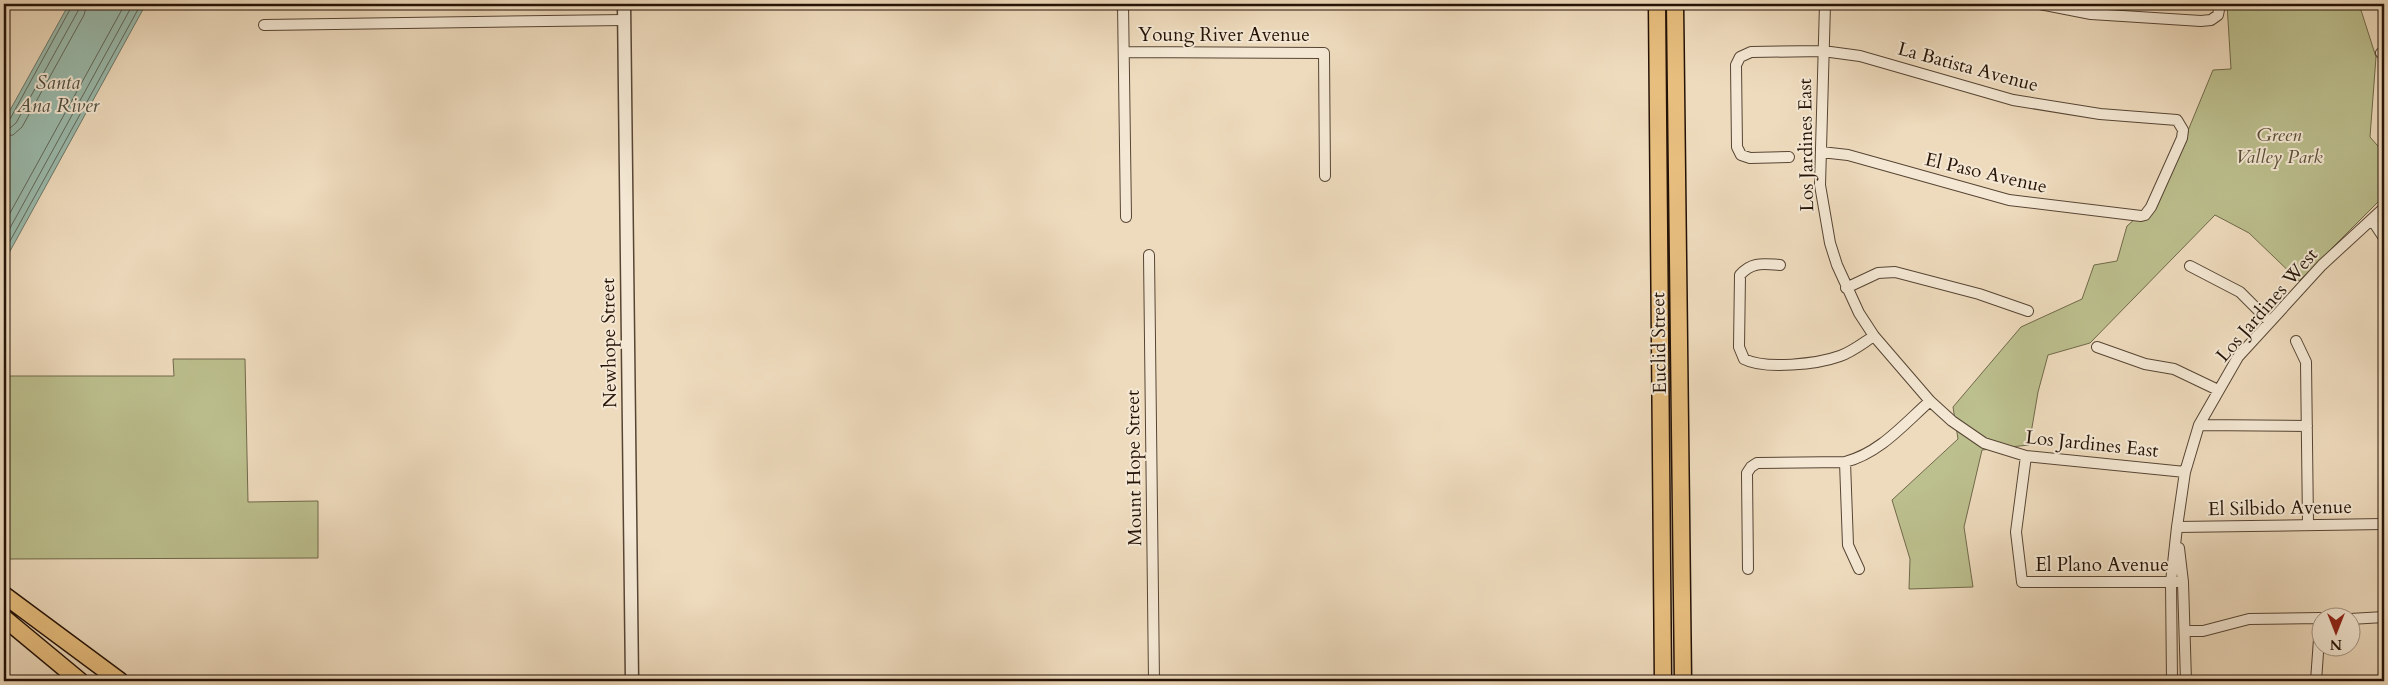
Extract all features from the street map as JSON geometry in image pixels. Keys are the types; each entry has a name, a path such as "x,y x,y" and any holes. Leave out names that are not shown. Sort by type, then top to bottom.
{"main road":[{"name":"Euclid Street","path":"1657,4 1662,681"},
{"name":"Euclid Street","path":"1675,4 1683,681"},
{"path":"4,595 120,681"},
{"path":"4,618 80,681"}],"street":[{"name":"Newhope Street","path":"624,4 632,681"},
{"path":"1123,4 1126,217"},
{"name":"Los Jardines East","path":"1825,4 1820,152 1820,185 1824,219 1837,265 1846,288 1874,336 1930,401 1952,422 1984,443 2026,456 2185,472"},
{"path":"2040,4 2091,14 2201,21 2211,20 2218,15 2220,4"},
{"path":"264,25 624,20"},
{"name":"La Batista Avenue","path":"1789,157 1750,158 1742,155 1737,147 1736,65 1740,57 1751,52 1823,51 1860,56 1980,91 2054,108 2177,120 2183,130 2182,138 2151,207 2145,215"},
{"name":"Young River Avenue","path":"1124,52 1324,53 1325,176"},
{"name":"El Paso Avenue","path":"1820,152 1848,155 2010,200 2107,214 2145,215"},
{"name":"Los Jardines West","path":"2172,681 2172,582 2177,527 2185,472 2199,425 2238,357 2322,265 2384,208"},
{"path":"2372,220 2384,238"},
{"name":"Mount Hope Street","path":"1149,255 1154,681"},
{"path":"1780,265 1758,263 1750,265 1740,275 1739,347 1744,359 1760,365 1819,362 1842,356 1874,336"},
{"path":"2190,266 2240,292 2270,322"},
{"path":"1846,288 1878,274 1895,272 1979,294 2028,311"},
{"path":"2296,341 2306,362 2308,524"},
{"path":"2097,347 2145,364 2174,369 2218,390"},
{"path":"1748,569 1747,473 1751,467 1757,463 1845,462 1858,459 1884,442 1930,401"},
{"path":"2199,425 2306,426"},
{"name":"El Plano Avenue","path":"2026,456 2016,532 2022,582 2183,582"},
{"path":"1845,462 1848,545 1859,569"},
{"name":"El Silbido Avenue","path":"2177,527 2384,524"},
{"name":"Los Jardines West","path":"2177,527 2183,582 2186,681"},
{"path":"2360,618 2384,617"},
{"path":"2185,631 2203,631 2249,619 2310,618"},
{"path":"2316,681 2318,658"}],"green space":[{"name":"Green Valley Park","path":"2227,4 2359,4 2376,57 2370,137 2384,153 2384,196 2299,281 2249,233 2215,215 2090,343 2048,355 2038,392 2029,445 1982,450 1964,527 1973,587 1909,589 1910,559 1892,500 1958,439 1953,407 2021,327 2082,299 2094,265 2117,261 2127,226 2161,196 2213,70 2231,69"},
{"path":"173,359 245,359 248,502 318,501 318,558 4,559 4,376 174,376"}],"water":[{"name":"Santa Ana River","path":"69,4 146,4 4,262 4,121"}]}
